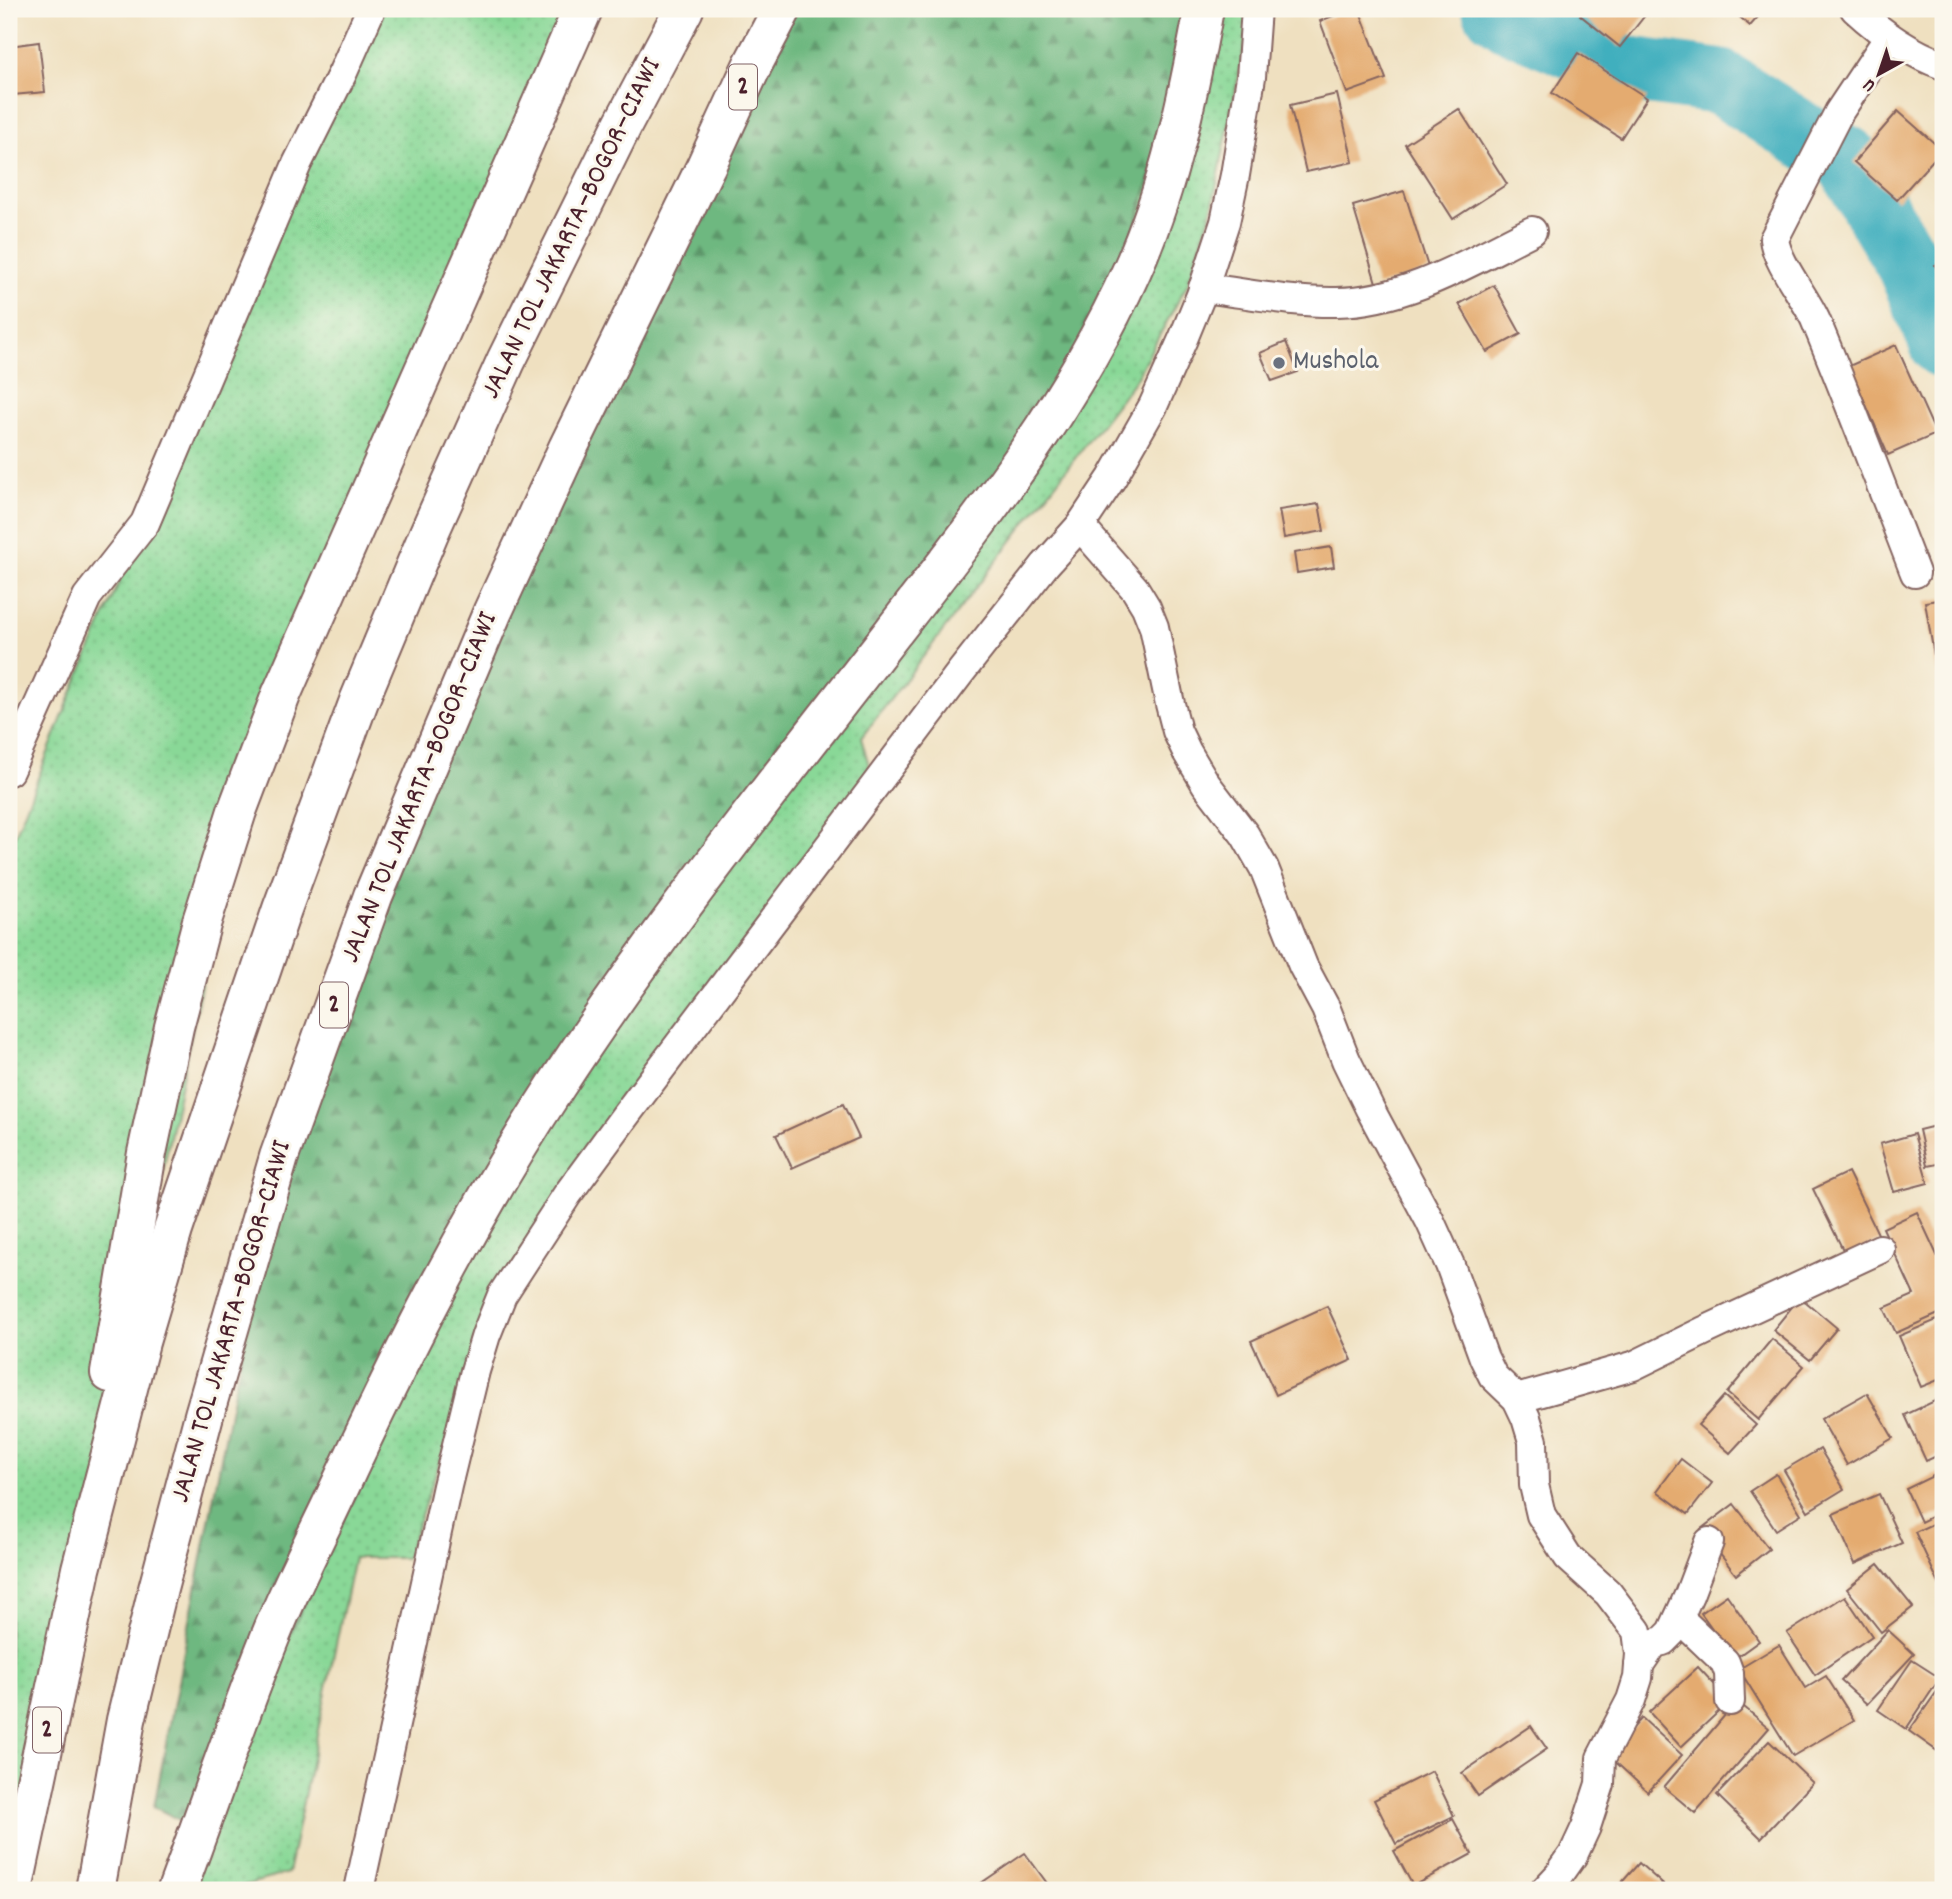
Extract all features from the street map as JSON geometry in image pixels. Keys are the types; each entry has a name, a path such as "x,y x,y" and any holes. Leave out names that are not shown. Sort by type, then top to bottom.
{"highway":[{"path":"81,1569 126,1268 147,1153 174,1027 202,920 237,811 281,695 583,9"},
{"name":"JALAN TOL JAKARTA–BOGOR–CIAWI","path":"13,1890 81,1569 126,1394 173,1230 282,909 359,701 429,533 506,361 684,9"},
{"name":"JALAN TOL JAKARTA–BOGOR–CIAWI","path":"95,1890 126,1720 204,1415 279,1157 373,896 494,611 568,448 782,9"},
{"path":"177,1890 269,1640 402,1357 514,1153 556,1086 643,959 1004,486 1100,336 1134,266 1163,186 1189,88 1203,9"}],"street":[{"path":"9,771 87,597 145,523 297,164 371,9"},
{"path":"359,1890 446,1486 486,1335 502,1295 567,1195 625,1116 960,673 1045,565 1080,526 1112,478 1153,406 1183,339 1225,222 1251,77 1256,9"},
{"path":"1855,9 1889,37 1943,65"},
{"path":"1889,37 1839,112 1774,239 1782,260 1814,316 1915,573"},
{"path":"1203,288 1338,302 1375,298 1413,287 1451,271 1532,231"},
{"path":"1080,526 1135,589 1146,607 1154,627 1177,731 1206,784 1245,835 1264,868 1303,966 1326,1009 1346,1060 1450,1265 1484,1358 1493,1376 1517,1399 1526,1418 1533,1441 1534,1485 1541,1515 1568,1557 1608,1593 1637,1631 1640,1654 1638,1678 1631,1700 1601,1758 1600,1784 1586,1827 1573,1855 1545,1890"},
{"path":"1517,1399 1633,1366 1880,1249"},
{"path":"1639,1665 1654,1643 1668,1637 1679,1618 1709,1542"},
{"path":"1679,1618 1725,1661 1729,1673 1730,1701"}],"green space":[{"path":"371,9 583,9 237,811 81,1569 9,1890 9,851 69,700 297,164"},
{"path":"782,9 1204,9 1100,336 514,1153 199,1830 154,1807 279,1157 373,896"},
{"path":"1204,9 1252,9 1211,213 1188,283 1135,380 861,738 874,782 505,1277 406,1558 354,1558 288,1873 228,1890 177,1890 369,1423"}],"building":[{"path":"1351,9 1359,9 1386,79 1347,93 1320,21"},
{"path":"1585,9 1650,9 1620,47 1580,15"},
{"path":"1731,9 1765,9 1750,26"},
{"path":"39,42 45,92 13,95 9,46"},
{"path":"1578,53 1647,98 1621,138 1552,93"},
{"path":"1337,94 1353,162 1306,172 1290,105"},
{"path":"1459,109 1507,184 1453,219 1405,144"},
{"path":"1898,111 1942,150 1897,200 1854,162"},
{"path":"1404,191 1429,270 1377,286 1353,206"},
{"path":"1943,262 1943,285 1935,265"},
{"path":"1494,285 1521,334 1487,352 1459,304"},
{"name":"Mushola","path":"1286,342 1298,372 1272,381 1260,353"},
{"path":"1896,345 1936,434 1888,455 1849,366"},
{"path":"1319,504 1324,531 1284,538 1279,510"},
{"path":"1331,547 1334,567 1297,573 1294,553"},
{"path":"1943,599 1943,702 1942,702 1925,602"},
{"path":"843,1104 859,1138 792,1168 776,1135"},
{"path":"1943,1124 1943,1163 1927,1166 1919,1130"},
{"path":"1914,1134 1928,1183 1894,1192 1880,1144"},
{"path":"1848,1172 1881,1240 1846,1256 1813,1189"},
{"path":"1917,1212 1943,1268 1943,1312 1896,1333 1884,1308 1914,1295 1883,1228"},
{"path":"1800,1297 1837,1328 1810,1360 1773,1330"},
{"path":"1327,1306 1352,1360 1276,1395 1251,1341"},
{"path":"1939,1319 1943,1328 1943,1378 1921,1387 1899,1336"},
{"path":"1772,1339 1804,1366 1758,1420 1727,1393"},
{"path":"1867,1393 1893,1438 1847,1465 1821,1419"},
{"path":"1724,1396 1756,1425 1730,1453 1698,1425"},
{"path":"1943,1397 1943,1453 1926,1461 1905,1415"},
{"path":"1820,1449 1844,1489 1808,1511 1784,1470"},
{"path":"1681,1459 1712,1483 1688,1514 1657,1491"},
{"path":"1943,1471 1943,1511 1921,1522 1906,1489"},
{"path":"1776,1474 1801,1514 1776,1530 1750,1491"},
{"path":"1879,1494 1902,1543 1855,1564 1833,1514"},
{"path":"1734,1504 1769,1549 1736,1575 1701,1529"},
{"path":"1943,1519 1943,1592 1915,1532"},
{"path":"1878,1564 1913,1607 1881,1632 1847,1589"},
{"path":"1727,1595 1759,1641 1734,1659 1701,1613"},
{"path":"1845,1596 1872,1636 1815,1675 1787,1633"},
{"path":"1888,1630 1914,1654 1867,1704 1841,1681"},
{"path":"1779,1645 1806,1688 1826,1676 1854,1720 1793,1756 1739,1669"},
{"path":"1912,1660 1940,1678 1906,1729 1878,1710"},
{"path":"1698,1667 1730,1701 1681,1747 1649,1712"},
{"path":"1943,1683 1943,1749 1940,1753 1909,1731"},
{"path":"1737,1701 1769,1728 1695,1813 1664,1787"},
{"path":"1642,1718 1682,1755 1648,1792 1608,1755"},
{"path":"1531,1726 1547,1749 1478,1796 1462,1773"},
{"path":"1769,1741 1813,1783 1761,1838 1717,1795"},
{"path":"1432,1771 1454,1816 1396,1844 1374,1800"},
{"path":"1453,1819 1472,1854 1413,1886 1394,1851"},
{"path":"1025,1853 1049,1886 1042,1890 971,1890"},
{"path":"1639,1863 1669,1890 1615,1890"},
{"path":"1100,1884 1103,1890 1087,1890"}],"waterway":[{"path":"1495,9 1510,20 1627,69 1720,82 1805,136 1846,158 1909,265 1943,345"}],"place":[{"name":"Mushola","path":"1279,363"}]}
